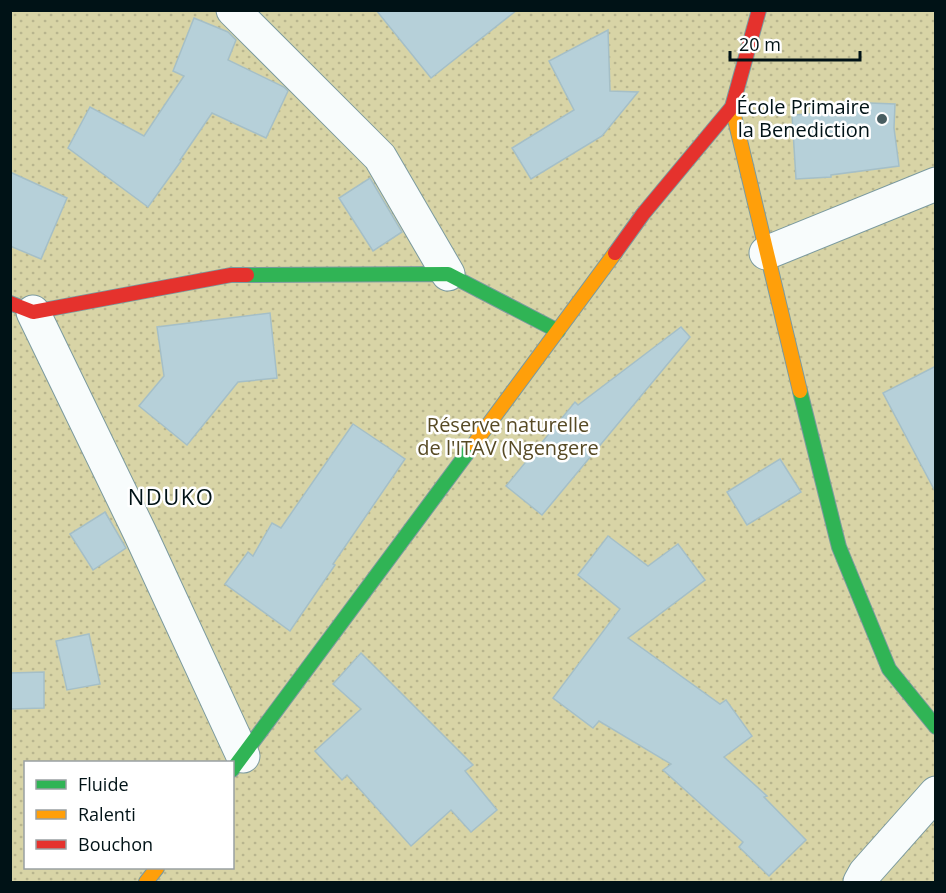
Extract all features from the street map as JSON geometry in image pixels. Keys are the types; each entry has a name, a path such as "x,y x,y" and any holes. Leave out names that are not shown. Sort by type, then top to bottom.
{"street":[{"path":"232,10 380,157 448,274"},
{"path":"238,763 643,214 732,107 759,10"},
{"path":"732,107 839,547 889,669 936,728"},
{"path":"766,253 936,184"},
{"path":"238,763 140,534 22,308 231,275 448,274 558,331"},
{"path":"860,882 865,873 936,793"},
{"path":"146,882 156,869"}],"green space":[{"name":"Réserve naturelle de l'ITAV (Ngengere","path":"10,11 935,11 935,882 11,882"}],"building":[{"path":"376,10 517,10 431,78"},
{"path":"194,18 228,32 236,40 228,60 288,91 266,138 212,113 148,207 68,148 90,107 144,136 184,76 173,71"},
{"path":"608,30 610,91 638,92 602,136 531,179 512,148 574,110 549,61"},
{"path":"843,102 895,104 894,128 899,166 831,175 831,177 796,179 792,115 843,112"},
{"path":"10,172 67,198 41,259 10,246"},
{"path":"370,178 402,232 373,251 339,198"},
{"path":"270,313 277,378 238,382 187,445 139,406 164,376 157,327"},
{"path":"681,327 690,337 542,515 506,486 575,402 578,405"},
{"path":"936,366 936,493 883,393"},
{"path":"353,424 405,459 290,631 225,584 248,552 253,556 272,523 281,528"},
{"path":"780,459 801,492 747,525 727,492"},
{"path":"105,512 126,548 93,570 70,534"},
{"path":"608,536 648,566 678,544 705,580 628,638 720,704 726,700 752,736 724,757 767,796 764,797 806,840 769,876 739,847 743,842 663,770 671,764 599,721 593,728 553,698 620,609 578,575"},
{"path":"89,634 100,684 67,690 56,641"},
{"path":"361,653 473,765 465,771 497,810 471,832 451,810 411,846 347,775 342,780 315,751 361,709 333,684"},
{"path":"44,672 44,708 10,709 10,673"}],"traffic: fast":[{"path":"247,275 448,274 558,331"},
{"path":"800,391 839,547 889,669 936,727"},
{"path":"234,767 474,444"}],"traffic: slow":[{"path":"732,107 800,391"},
{"path":"474,444 615,253"},
{"path":"146,882 156,869"}],"traffic: jam":[{"path":"615,253 643,214 732,107 759,10"},
{"path":"10,303 33,312 231,275 247,275"}],"place":[{"name":"École Primaire la Benediction","path":"882,119"}],"district":[{"name":"NDUKO","path":"171,497"}]}
